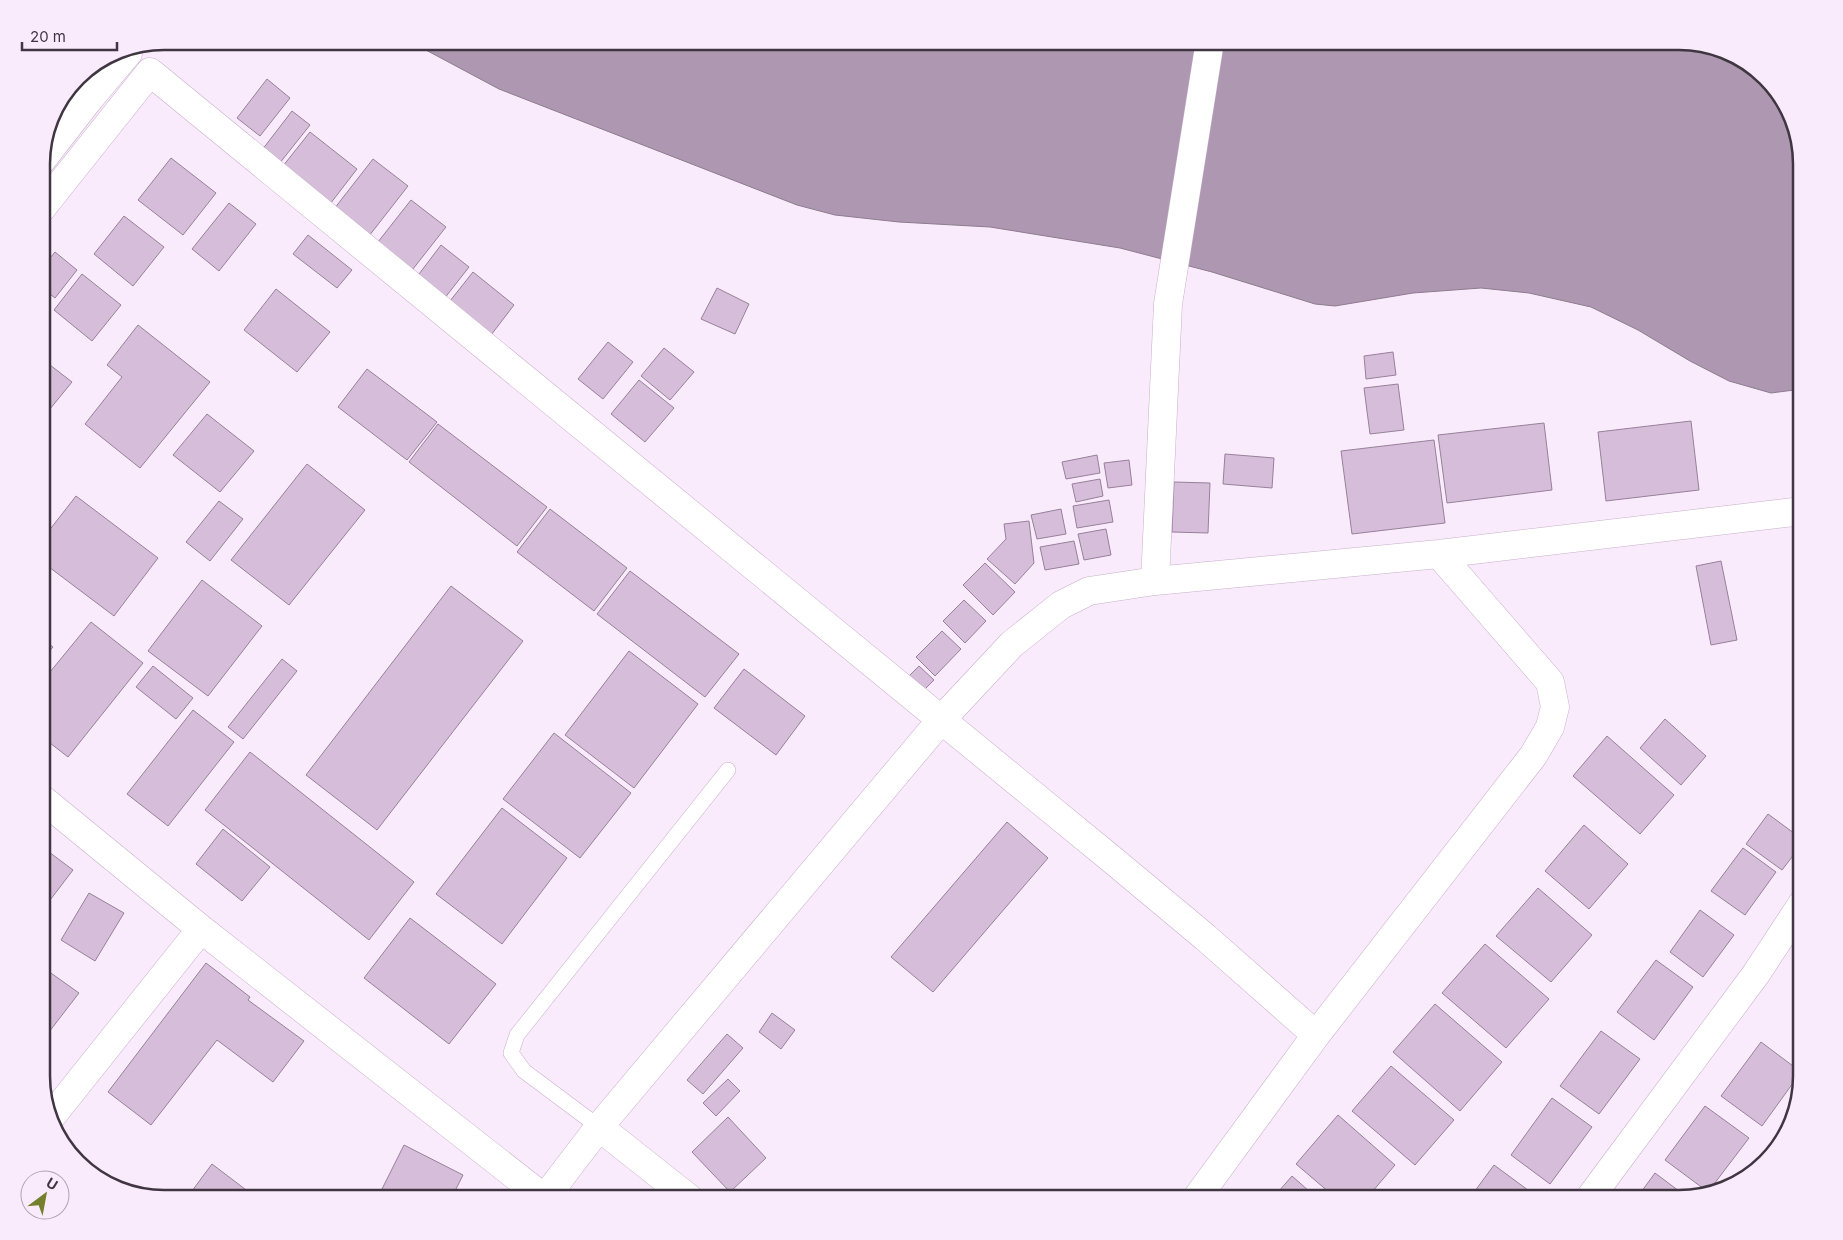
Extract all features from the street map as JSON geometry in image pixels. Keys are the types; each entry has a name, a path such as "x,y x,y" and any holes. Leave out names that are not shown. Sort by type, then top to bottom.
{"street":[{"path":"1155,581 1168,304 1209,50"},
{"path":"131,55 1205,937 1316,1035"},
{"path":"51,149 120,59"},
{"path":"50,199 150,72"},
{"path":"550,1190 599,1127 942,720 1012,644 1061,605 1089,591 1155,581 1439,554 1793,512"},
{"path":"1203,1190 1316,1035 1533,756 1550,728 1554,707 1550,682 1439,554"},
{"path":"50,805 201,928 534,1190"},
{"path":"1596,1190 1756,974 1793,918"},
{"path":"56,1112 201,928"},
{"path":"599,1127 679,1190"}],"lane":[{"path":"599,1127 524,1071 511,1054 517,1035 728,770"}],"shaded area":[{"path":"426,50 1686,50 1701,52 1729,62 1754,78 1774,101 1789,134 1793,164 1793,390 1771,393 1729,381 1690,361 1638,330 1591,307 1529,293 1481,288 1413,293 1335,306 1315,304 1212,272 1120,248 990,227 899,222 835,215 797,205 499,89"}],"building":[{"path":"267,79 290,98 260,136 237,118"},
{"path":"292,111 310,125 279,164 262,150"},
{"path":"310,132 357,169 327,208 279,171"},
{"path":"171,158 216,193 183,235 138,200"},
{"path":"373,159 408,186 369,236 334,209"},
{"path":"411,200 446,227 409,274 374,247"},
{"path":"229,203 256,224 219,271 192,249"},
{"path":"124,216 164,247 133,286 94,254"},
{"path":"308,235 352,270 337,288 293,254"},
{"path":"441,245 469,267 444,299 416,278"},
{"path":"55,252 77,270 55,298 50,294 50,258"},
{"path":"473,272 514,305 488,339 446,306"},
{"path":"82,274 121,305 92,341 54,310"},
{"path":"717,288 749,304 735,334 701,319"},
{"path":"276,289 330,332 297,372 244,330"},
{"path":"138,325 210,382 140,468 85,424 122,377 107,365"},
{"path":"608,342 633,362 603,399 578,379"},
{"path":"664,348 694,372 670,400 641,376"},
{"path":"1393,352 1396,375 1366,379 1364,356"},
{"path":"50,365 72,382 50,409"},
{"path":"367,369 437,422 407,460 338,407"},
{"path":"639,380 674,408 645,442 611,414"},
{"path":"1398,384 1404,430 1370,434 1364,388"},
{"path":"207,414 254,451 220,492 173,455"},
{"path":"1691,421 1699,490 1606,501 1598,432"},
{"path":"1544,423 1552,490 1447,503 1438,435"},
{"path":"438,424 547,507 517,546 409,462"},
{"path":"1434,440 1445,523 1352,534 1341,451"},
{"path":"1225,454 1274,458 1272,488 1223,484"},
{"path":"1097,455 1100,473 1066,479 1062,462"},
{"path":"1129,460 1132,485 1108,488 1104,463"},
{"path":"307,464 365,510 289,605 231,560"},
{"path":"1100,479 1103,496 1076,502 1072,484"},
{"path":"1174,482 1210,483 1208,533 1172,532"},
{"path":"76,496 158,558 114,616 50,568 50,529"},
{"path":"1109,500 1113,522 1077,528 1073,506"},
{"path":"219,501 243,519 210,561 186,542"},
{"path":"550,509 627,568 594,611 517,552"},
{"path":"1061,509 1066,534 1037,539 1031,515"},
{"path":"1029,521 1034,563 1015,584 987,559 1006,539 1004,524"},
{"path":"1106,529 1111,555 1084,560 1078,534"},
{"path":"1074,541 1079,564 1045,570 1040,547"},
{"path":"1721,561 1737,640 1711,645 1696,566"},
{"path":"985,563 1015,592 993,615 963,585"},
{"path":"630,571 739,654 705,697 597,614"},
{"path":"202,580 262,626 208,696 148,651"},
{"path":"451,586 523,641 377,830 306,775"},
{"path":"964,600 986,621 965,643 943,621"},
{"path":"91,622 143,663 68,757 50,743 50,672"},
{"path":"942,631 961,649 935,676 916,657"},
{"path":"629,651 698,704 634,788 565,735"},
{"path":"282,659 297,671 243,739 228,727"},
{"path":"153,666 193,698 176,719 136,687"},
{"path":"919,666 934,680 920,694 905,680"},
{"path":"744,669 805,716 776,755 714,708"},
{"path":"193,710 234,742 168,826 127,794"},
{"path":"1665,719 1706,756 1681,785 1640,748"},
{"path":"554,733 631,793 580,858 503,799"},
{"path":"1607,736 1674,795 1640,834 1573,776"},
{"path":"250,752 414,882 369,940 205,810"},
{"path":"502,808 567,858 502,944 436,894"},
{"path":"1768,814 1793,832 1793,856 1782,870 1746,844"},
{"path":"1007,822 1048,858 933,992 891,957"},
{"path":"1584,825 1628,864 1589,909 1545,871"},
{"path":"223,829 270,867 242,901 196,864"},
{"path":"1743,848 1776,872 1745,915 1711,891"},
{"path":"50,853 73,870 50,900"},
{"path":"1538,888 1592,935 1551,982 1496,936"},
{"path":"89,893 124,913 95,961 61,940"},
{"path":"1700,910 1734,935 1703,977 1670,952"},
{"path":"410,918 496,984 449,1044 364,978"},
{"path":"1485,944 1549,999 1506,1048 1442,993"},
{"path":"1656,960 1693,987 1654,1040 1617,1012"},
{"path":"206,963 250,997 248,1000 304,1041 273,1082 217,1040 151,1125 108,1092"},
{"path":"50,972 79,993 50,1031"},
{"path":"1435,1004 1502,1062 1460,1111 1393,1052"},
{"path":"772,1013 795,1030 781,1049 759,1032"},
{"path":"1601,1031 1640,1059 1599,1114 1560,1086"},
{"path":"727,1034 743,1048 703,1094 687,1080"},
{"path":"1761,1042 1793,1066 1792,1084 1762,1126 1721,1096"},
{"path":"1391,1066 1454,1120 1415,1165 1352,1111"},
{"path":"728,1079 740,1091 716,1116 703,1103"},
{"path":"1552,1098 1592,1127 1550,1184 1511,1155"},
{"path":"1705,1106 1749,1138 1714,1184 1709,1186 1702,1187 1665,1160"},
{"path":"1338,1115 1395,1165 1374,1190 1326,1190 1296,1164"},
{"path":"728,1117 766,1158 732,1190 728,1190 692,1152"},
{"path":"404,1145 463,1175 456,1190 382,1189"},
{"path":"212,1164 246,1190 193,1190"},
{"path":"1494,1165 1528,1190 1476,1190"},
{"path":"1655,1173 1678,1190 1643,1190"},
{"path":"1292,1176 1308,1190 1280,1190"}]}
